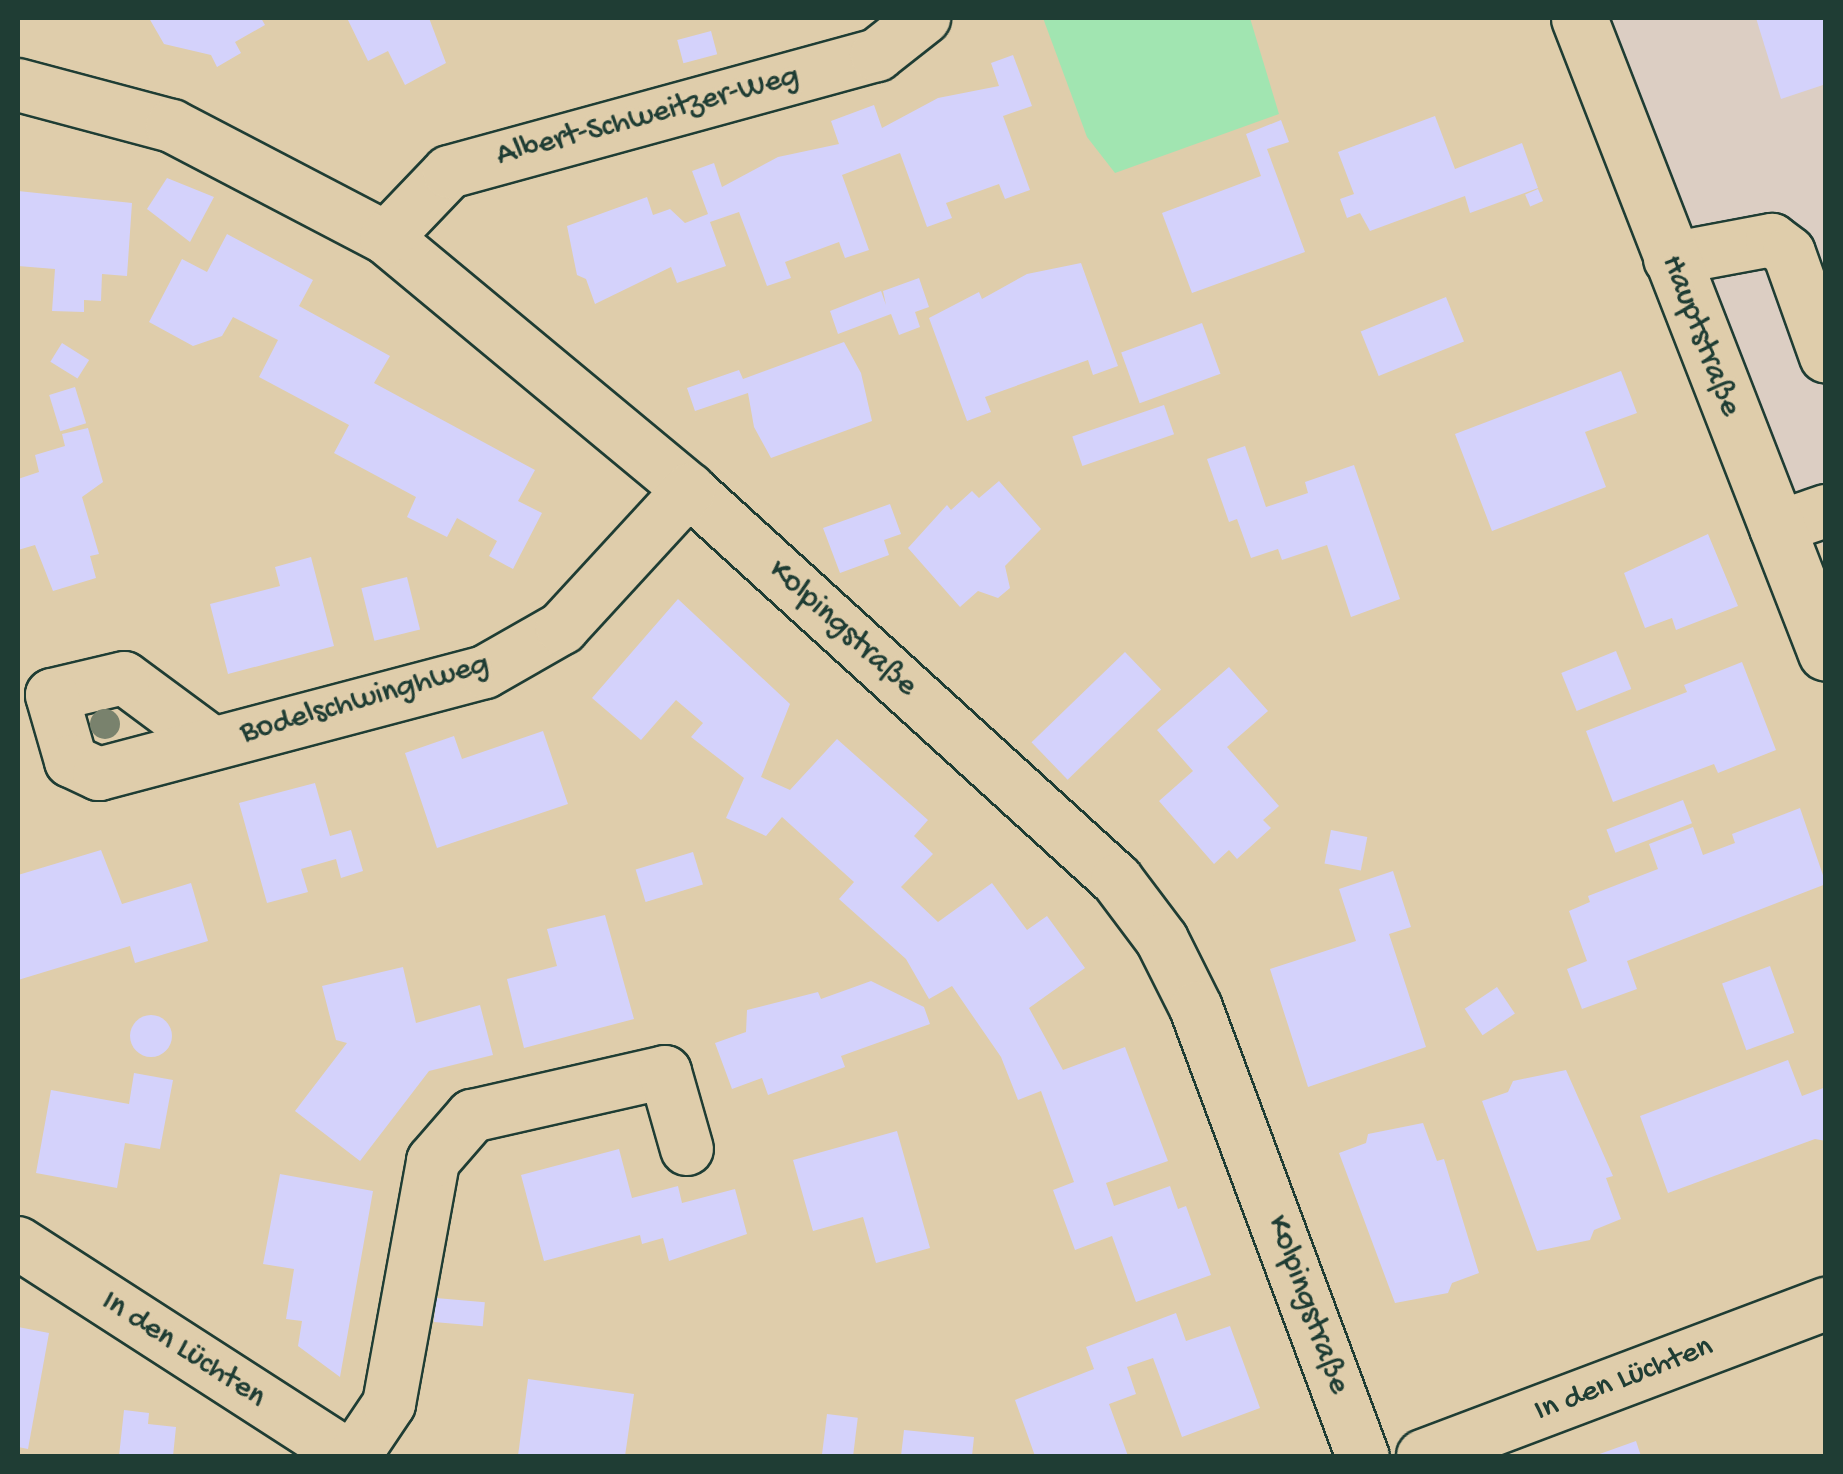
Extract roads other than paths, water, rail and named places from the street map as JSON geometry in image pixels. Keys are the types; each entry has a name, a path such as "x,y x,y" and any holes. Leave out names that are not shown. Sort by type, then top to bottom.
{"main road":[{"name":"Hauptstraße","path":"1579,18 1670,259 1801,520 1826,653"}],"street":[{"name":"Albert-Schweitzer-Weg","path":"386,238 449,172 877,55 924,18"},
{"name":"Kolpingstraße","path":"18,84 172,126 386,238 689,490 1117,880 1162,940 1196,1008 1363,1456"},
{"path":"1670,259 1772,240 1789,252 1826,357"},
{"name":"Bodelschwinghweg","path":"212,743 485,672 562,628 689,490"},
{"path":"352,1456 389,1404 432,1161 472,1116 664,1072 688,1150"},
{"name":"In den Lüchten","path":"18,1243 352,1456"},
{"name":"In den Lüchten","path":"1423,1456 1826,1304"}]}
